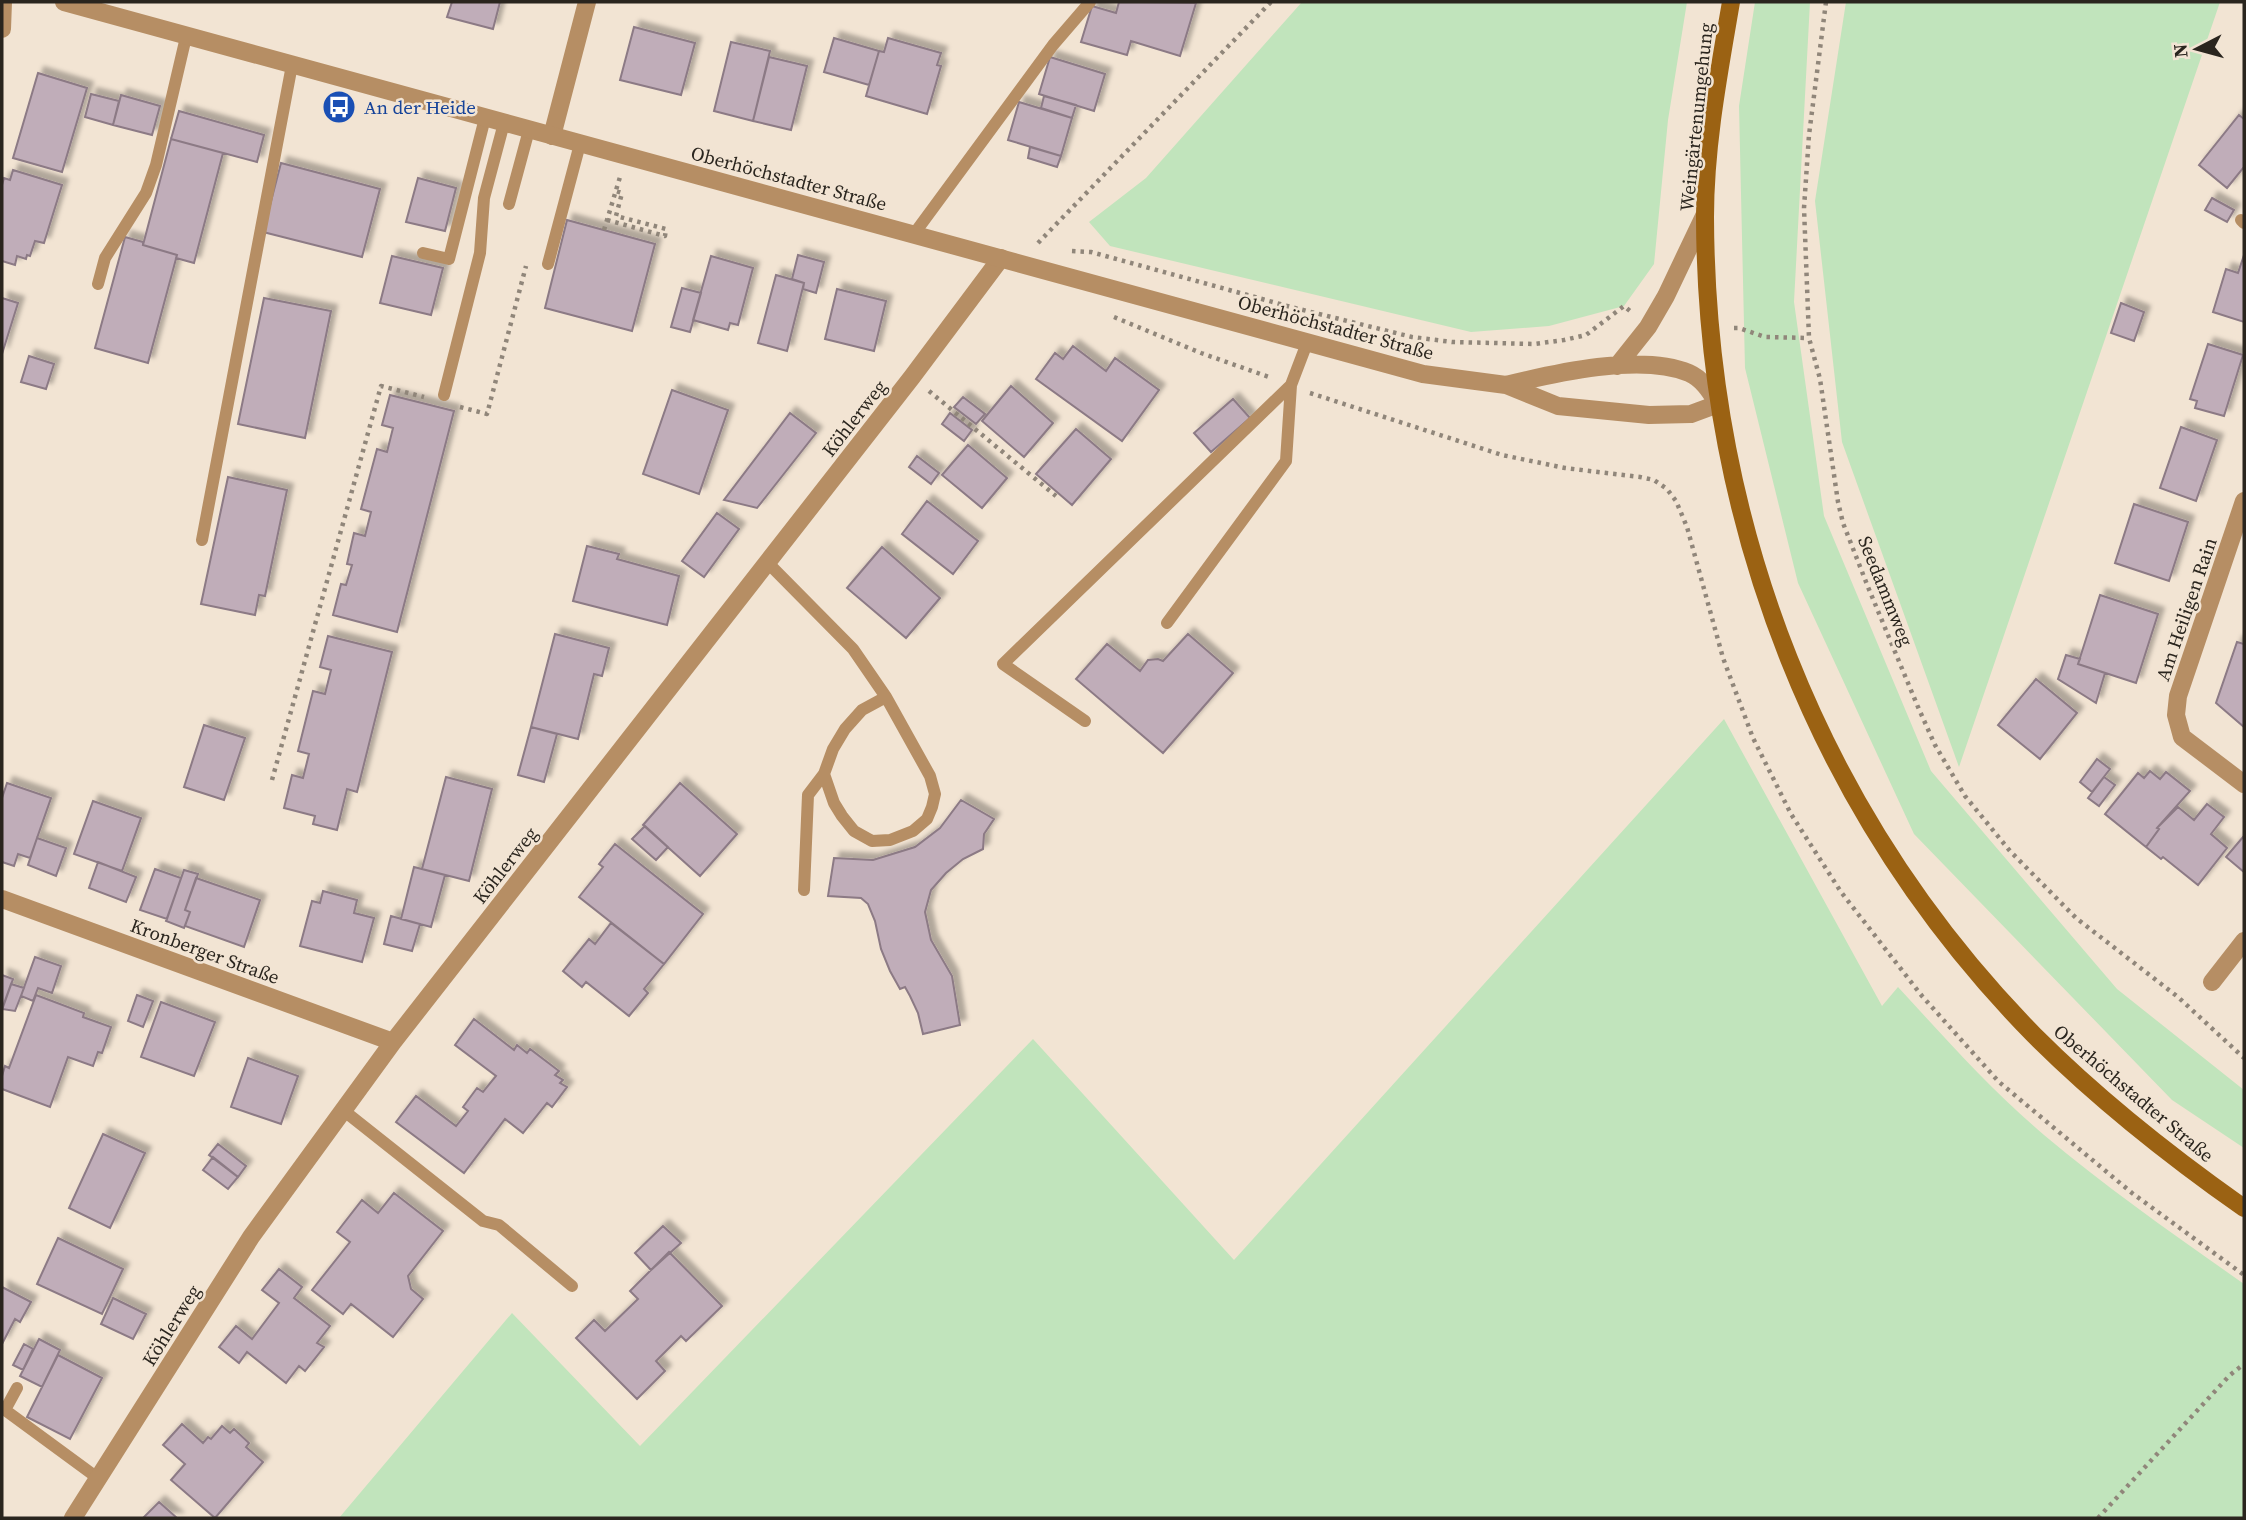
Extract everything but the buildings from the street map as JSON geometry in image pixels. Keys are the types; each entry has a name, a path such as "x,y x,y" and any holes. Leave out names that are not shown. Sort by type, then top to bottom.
{"main road":[{"name":"Weingärtenumgehung","path":"1718,404 1710,333 1705,214 1714,107 1731,2"},
{"name":"Oberhöchstadter Straße","path":"1718,404 1733,483 1753,559 1778,634 1808,708 1884,847 1978,975 2032,1033 2072,1073 2131,1123 2244,1208"}],"street":[{"path":"2,29 4,2"},
{"name":"Oberhöchstadter Straße","path":"64,2 1423,374 1506,385 1558,406 1649,415 1690,414 1718,404 1709,388 1690,373 1652,365 1559,372 1506,385"},
{"path":"552,136 587,2"},
{"path":"1617,366 1648,327 1666,296 1705,214"},
{"name":"Köhlerweg","path":"73,1518 251,1237 393,1042 912,377 1001,258"},
{"name":"Am Heiligen Rain","path":"2244,501 2178,696 2176,715 2182,737 2244,784"},
{"name":"Kronberger Straße","path":"2,899 393,1042"},
{"path":"2212,982 2244,941"}],"lane":[{"path":"914,234 1053,44 1090,2"},
{"path":"98,284 105,258 146,192 156,165 186,37"},
{"path":"202,540 292,65"},
{"path":"423,253 449,259 485,118"},
{"path":"443,399 480,253 484,198 504,123"},
{"path":"509,204 529,130"},
{"path":"548,264 580,144"},
{"path":"1167,623 1286,461 1291,385 1307,342"},
{"path":"1085,721 1003,664 1291,385"},
{"path":"767,562 853,649 886,697 930,776 935,794 932,807 926,819 913,831 890,840 872,841 854,831 842,816 834,803 824,774"},
{"path":"804,890 808,795 824,774 833,749 845,729 862,710 886,697"},
{"path":"343,1110 483,1221 499,1225 572,1286"},
{"path":"17,1388 5,1410 99,1479"}],"path":[{"path":"1001,258 1039,243 1271,2"},
{"name":"Seedammweg","path":"1826,2 1809,135 1804,208 1809,338 1820,379 1831,470 1843,523 1918,707 1965,796 2010,851 2060,903 2110,946 2178,998 2244,1058"},
{"path":"604,230 607,220 616,191 622,193 616,216 666,229 665,236 607,220"},
{"path":"1039,243 1051,246"},
{"path":"1062,250 1091,252 1412,337 1496,344 1534,344 1564,340 1586,335 1624,306 1648,327"},
{"path":"272,780 381,386 443,399 486,414 528,256"},
{"path":"1112,316 1201,353 1340,403 1502,455 1565,468 1640,477 1654,480 1667,489 1676,501 1687,527 1723,658 1752,738 1791,814 1841,892 1922,996 1999,1082 2132,1193 2244,1275"},
{"path":"1710,333 1739,328 1765,337 1809,338"},
{"path":"912,377 1056,496"},
{"path":"2098,1518 2230,1375 2244,1364"}],"green space":[{"path":"1302,2 1687,2 1668,120 1654,264 1624,306 1549,326 1471,332 1110,246 1089,222 1146,178"},
{"path":"1755,2 1810,2 1794,302 1824,516 1931,771 2117,989 2244,1090 2244,1148 2172,1100 1914,834 1798,583 1745,368 1739,106"},
{"path":"1846,2 2220,2 1959,767 1842,442 1815,201"},
{"path":"1724,719 1882,1006 1898,987 2024,1118 2117,1193 2244,1284 2244,1518 339,1518 512,1313 640,1446 1033,1039 1234,1260"}],"place":[{"name":"An der Heide","path":"339,107"}]}
